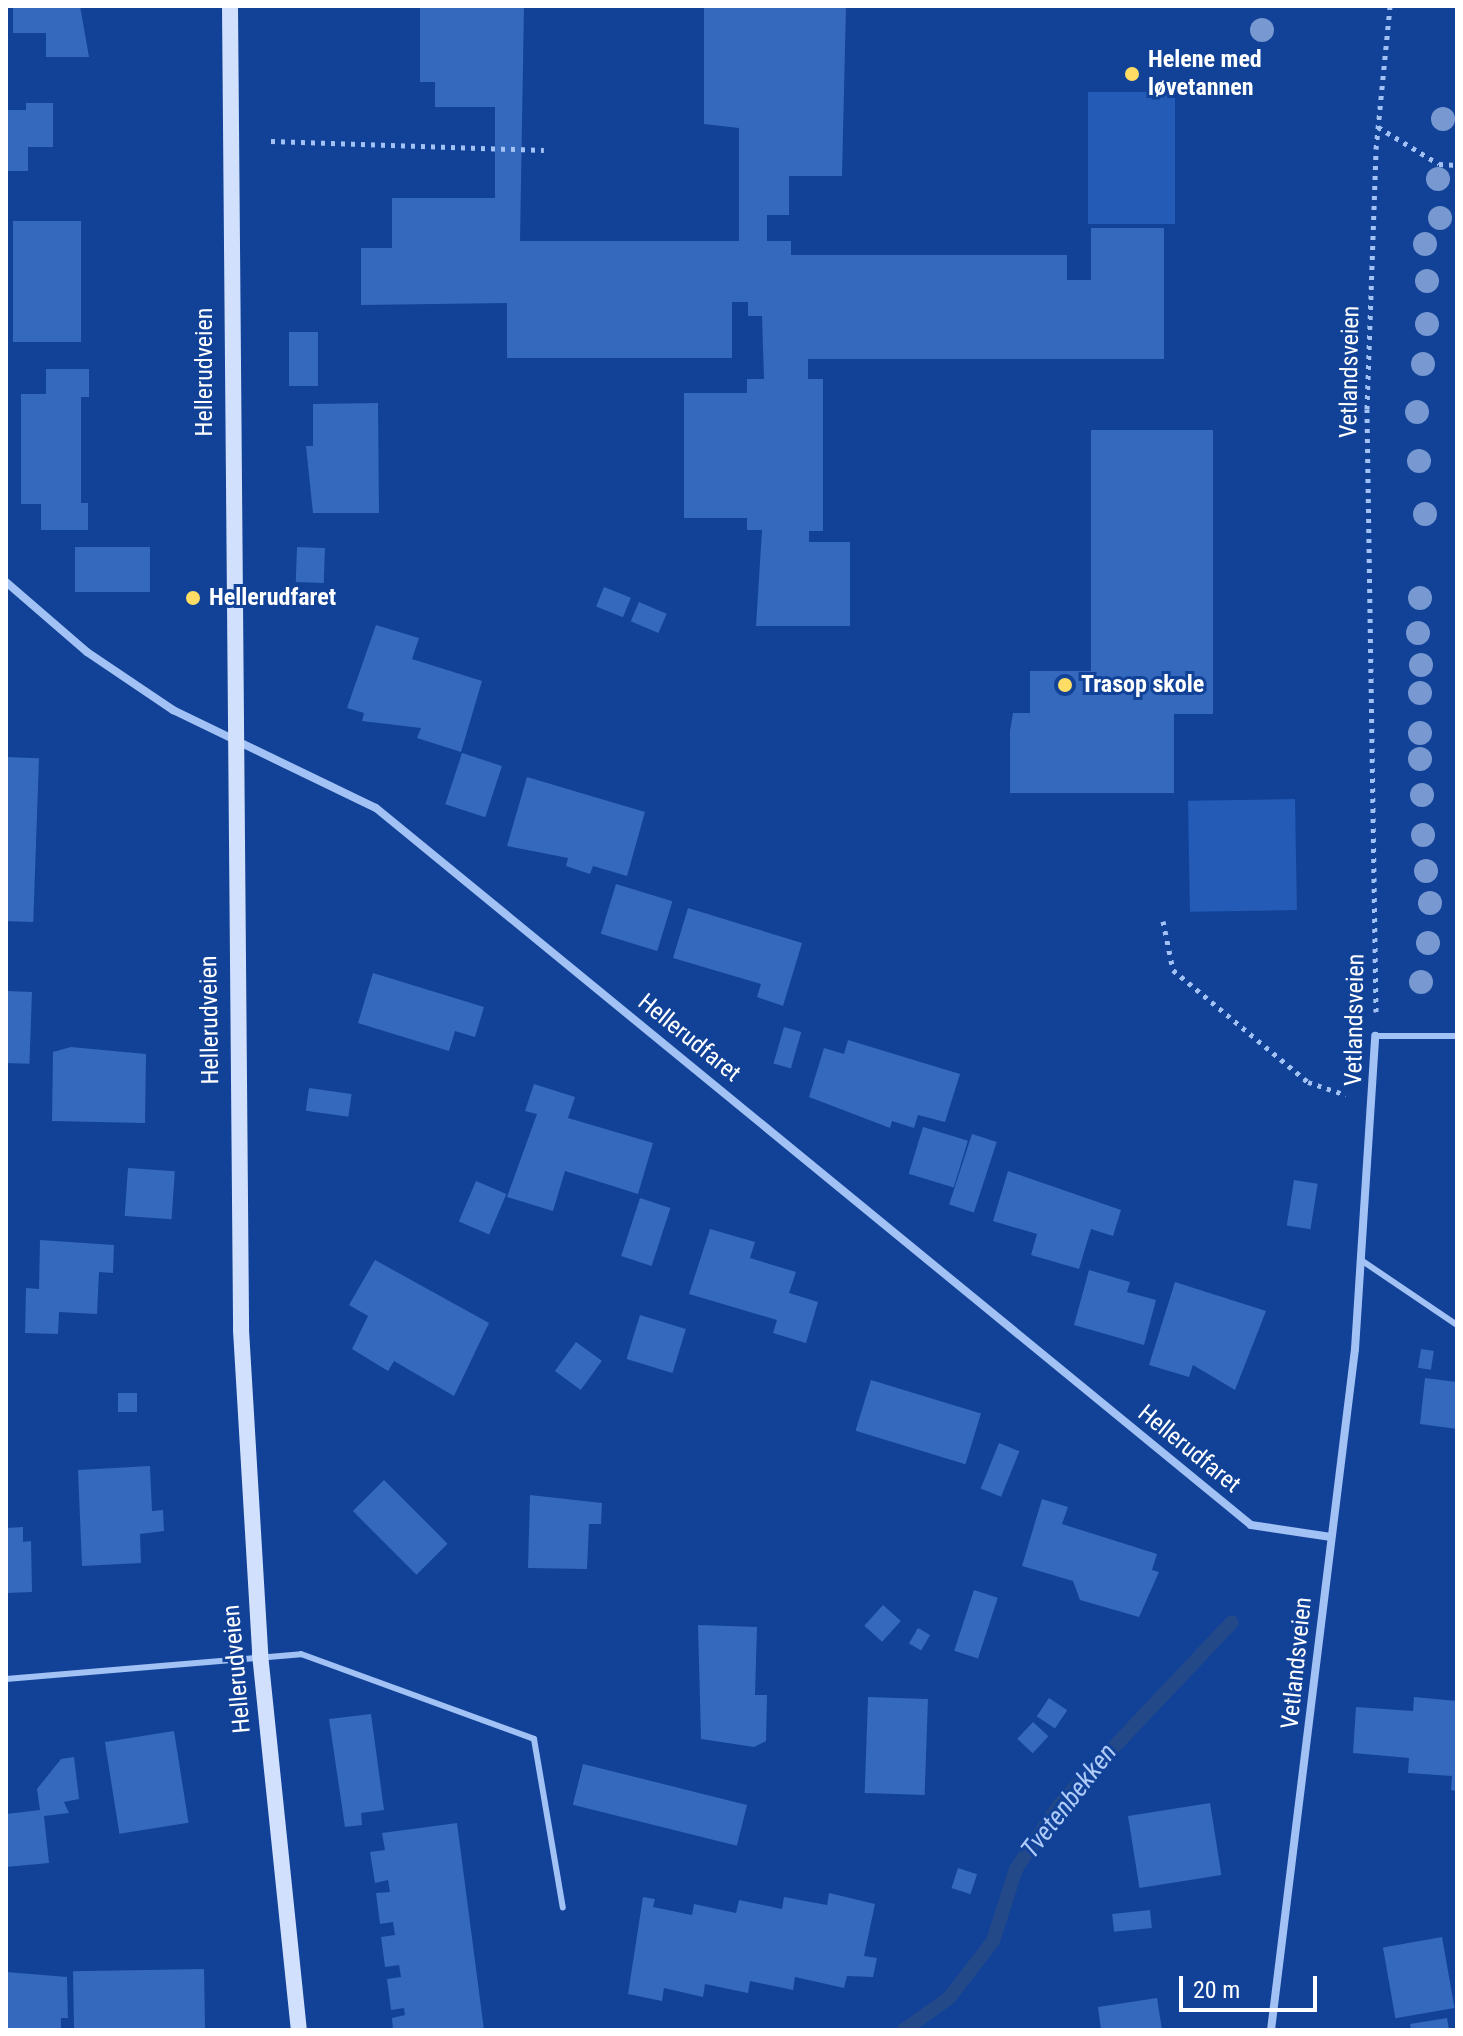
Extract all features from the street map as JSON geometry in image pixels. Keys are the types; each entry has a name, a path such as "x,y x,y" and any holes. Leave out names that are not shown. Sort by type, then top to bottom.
{"main road":[{"name":"Hellerudveien","path":"230,6 231,738 241,1330 260,1654 299,2030"}],"street":[{"name":"Hellerudfaret","path":"6,582 87,652 173,710 341,785 414,837 1251,1525 1331,1537"},
{"name":"Vetlandsveien","path":"1271,2030 1361,1260 1375,1036"}],"lane":[{"path":"1375,1036 1457,1036"},
{"path":"1361,1260 1457,1325"},
{"path":"6,1679 260,1654 336,1662 534,1739 563,1908"}],"path":[{"name":"Vetlandsveien","path":"1375,1036 1367,409 1378,127 1390,6"},
{"path":"1378,127 1439,164 1457,165"},
{"path":"271,141 544,150"},
{"path":"1163,921 1173,970 1308,1082 1373,1104"}],"shaded area":[{"path":"1088,92 1175,92 1175,224 1088,224"},
{"path":"1295,799 1297,910 1190,912 1188,801"}],"building":[{"path":"13,6 80,6 89,57 46,57 46,33 13,33"},
{"path":"420,6 524,6 520,241 739,241 739,128 704,124 704,6 846,6 842,176 789,176 789,215 767,215 767,241 791,241 791,255 1067,255 1067,280 1091,280 1091,228 1164,228 1164,359 808,359 808,379 823,379 823,531 809,531 809,542 850,542 850,626 756,626 762,530 747,530 747,518 684,518 684,393 747,393 747,379 764,379 762,316 748,316 748,302 732,302 732,358 507,358 507,303 361,305 361,248 392,248 392,198 495,198 495,107 435,107 435,82 420,82"},
{"path":"26,103 53,103 53,147 28,147 28,171 6,171 6,110 26,110"},
{"path":"13,221 81,221 81,342 13,342"},
{"path":"289,332 318,332 318,386 289,386"},
{"path":"46,369 89,369 89,397 81,397 81,503 88,503 88,530 41,530 41,504 21,504 21,394 46,394"},
{"path":"378,403 379,513 313,513 306,446 313,446 313,404"},
{"path":"1091,430 1213,430 1213,714 1174,714 1174,793 1010,793 1010,731 1013,713 1030,713 1030,671 1091,671"},
{"path":"75,547 150,547 150,592 75,592"},
{"path":"297,547 325,548 324,583 296,582"},
{"path":"604,587 631,598 623,617 596,606"},
{"path":"639,602 667,614 658,633 631,621"},
{"path":"376,625 419,638 412,659 482,681 461,752 417,738 421,728 362,721 364,713 347,708"},
{"path":"462,753 502,766 485,817 445,804"},
{"path":"6,757 39,758 33,922 6,921"},
{"path":"527,777 645,812 627,876 593,866 590,874 566,866 568,858 507,846"},
{"path":"616,884 672,901 657,951 601,934"},
{"path":"688,908 802,943 783,1006 757,997 761,984 673,958"},
{"path":"373,973 484,1007 475,1037 455,1031 449,1051 358,1023"},
{"path":"6,991 32,992 29,1064 6,1063"},
{"path":"784,1027 801,1032 791,1068 774,1064"},
{"path":"848,1040 960,1074 945,1122 918,1115 914,1128 892,1121 890,1128 809,1097 824,1048 844,1054"},
{"path":"71,1047 146,1054 145,1123 52,1121 53,1052"},
{"path":"534,1084 575,1097 568,1118 653,1143 638,1194 565,1171 553,1211 507,1197 537,1114 525,1111"},
{"path":"309,1088 352,1094 348,1117 306,1111"},
{"path":"923,1127 968,1141 954,1188 909,1174"},
{"path":"972,1134 997,1142 974,1212 949,1204"},
{"path":"128,1168 175,1171 172,1219 125,1216"},
{"path":"1008,1171 1121,1210 1113,1236 1091,1229 1079,1269 1031,1255 1037,1234 993,1221"},
{"path":"1294,1180 1318,1184 1311,1229 1287,1225"},
{"path":"476,1181 506,1194 489,1234 459,1222"},
{"path":"640,1198 670,1208 652,1266 621,1256"},
{"path":"710,1229 755,1242 750,1258 796,1272 789,1293 818,1302 806,1343 773,1333 777,1320 689,1294"},
{"path":"40,1240 114,1245 113,1273 99,1272 97,1314 59,1312 58,1334 25,1333 26,1288 39,1289"},
{"path":"375,1260 489,1323 454,1396 394,1361 388,1371 352,1349 368,1316 349,1305"},
{"path":"1089,1270 1130,1282 1127,1292 1156,1300 1144,1345 1074,1325"},
{"path":"1175,1282 1266,1311 1235,1390 1193,1365 1189,1377 1149,1365"},
{"path":"640,1315 686,1329 672,1373 627,1359"},
{"path":"576,1342 602,1361 581,1390 555,1371"},
{"path":"1421,1349 1434,1351 1431,1370 1418,1368"},
{"path":"1425,1378 1457,1382 1457,1429 1420,1424"},
{"path":"871,1380 981,1414 965,1464 856,1431"},
{"path":"118,1393 137,1393 137,1412 118,1412"},
{"path":"999,1443 1019,1451 1001,1497 981,1488"},
{"path":"150,1466 152,1511 163,1510 164,1531 140,1534 141,1563 82,1566 78,1470"},
{"path":"384,1480 448,1544 417,1575 353,1511"},
{"path":"530,1495 602,1503 601,1524 589,1524 587,1569 528,1568"},
{"path":"1042,1499 1068,1507 1062,1524 1157,1554 1152,1570 1159,1572 1139,1617 1080,1600 1073,1581 1022,1566"},
{"path":"23,1527 23,1542 31,1541 32,1592 6,1593 6,1528"},
{"path":"974,1590 998,1598 978,1659 954,1651"},
{"path":"883,1605 901,1621 882,1642 864,1626"},
{"path":"698,1625 757,1627 755,1695 767,1695 766,1741 754,1747 701,1739"},
{"path":"918,1628 930,1635 921,1651 909,1644"},
{"path":"868,1697 928,1699 925,1795 865,1793"},
{"path":"1414,1697 1457,1701 1457,1791 1451,1790 1452,1776 1408,1773 1409,1758 1353,1753 1356,1707 1413,1711"},
{"path":"1049,1698 1067,1710 1055,1729 1037,1716"},
{"path":"371,1714 384,1810 361,1813 362,1825 345,1827 329,1719"},
{"path":"1033,1722 1048,1736 1033,1753 1017,1739"},
{"path":"174,1731 189,1823 119,1834 105,1742"},
{"path":"74,1757 79,1799 64,1802 69,1813 44,1816 49,1863 6,1867 6,1814 40,1810 37,1789 61,1759"},
{"path":"583,1764 747,1805 737,1846 573,1805"},
{"path":"1210,1803 1221,1875 1139,1888 1128,1816"},
{"path":"457,1823 484,2030 393,2030 392,2018 405,2015 404,2008 391,2010 387,1979 401,1977 399,1965 385,1967 381,1937 395,1935 393,1922 380,1924 376,1893 390,1892 388,1880 375,1883 370,1852 385,1850 382,1833"},
{"path":"958,1868 977,1874 971,1894 952,1888"},
{"path":"829,1893 875,1904 864,1956 877,1958 873,1977 847,1976 844,1988 795,1977 793,1990 750,1981 748,1993 705,1984 703,1997 664,1988 662,2001 628,1994 643,1897 655,1899 653,1907 692,1915 694,1904 736,1913 739,1900 782,1909 784,1897 827,1905"},
{"path":"1150,1910 1152,1928 1114,1932 1112,1914"},
{"path":"1442,1937 1455,2008 1395,2018 1383,1947"},
{"path":"204,1969 205,2030 74,2030 73,1971"},
{"path":"6,1972 67,1977 68,2018 61,2018 61,2030 6,2030"},
{"path":"1157,1998 1162,2030 1101,2030 1098,2007"},
{"path":"1447,2018 1449,2030 1411,2030 1410,2024"}],"waterway":[{"name":"Tvetenbekken","path":"904,2030 949,1998 993,1941 1016,1869 1060,1804 1232,1622"}],"place":[{"name":"Helene med løvetannen","path":"1132,74"},
{"name":"Hellerudfaret","path":"193,598"},
{"name":"Trasop skole","path":"1065,685"}]}
